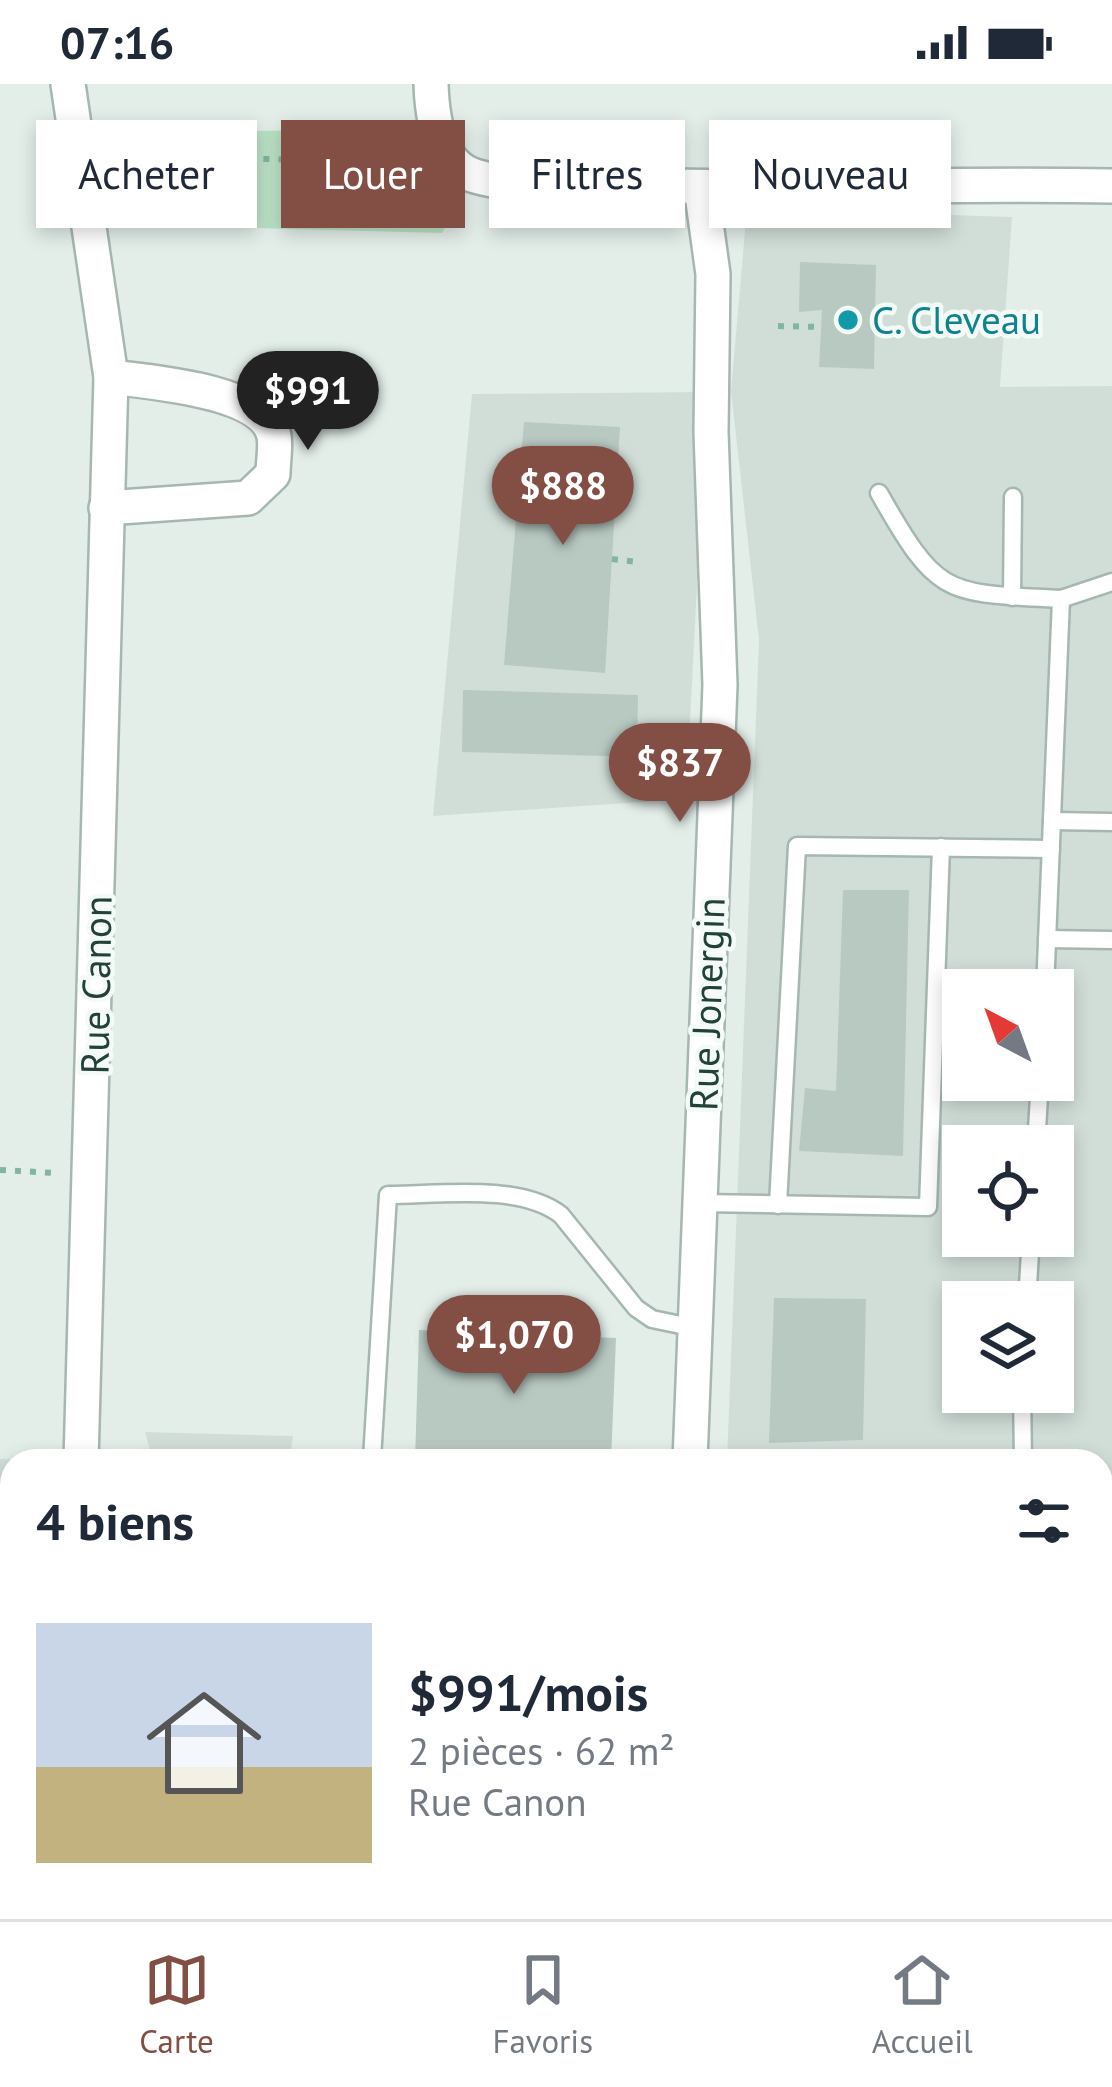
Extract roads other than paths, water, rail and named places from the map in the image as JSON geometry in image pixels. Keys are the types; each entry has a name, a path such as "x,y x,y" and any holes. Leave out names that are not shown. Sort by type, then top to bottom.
{"street":[{"name":"Rue Canon","path":"68,84 111,376 92,1175 81,1449"},
{"path":"431,84 432,125 450,155 471,176 701,187 1112,186"},
{"name":"Rue Jonergin","path":"690,1449 720,685 711,432 713,274 701,187"},
{"path":"106,508 248,498 273,474 274,433 261,414 201,388 111,376"}],"lane":[{"path":"879,493 909,545 939,579 971,593 1061,599 1112,582"},
{"path":"1012,597 1013,497"},
{"path":"1046,969 1061,599"},
{"path":"1052,820 1112,822"},
{"path":"778,1205 797,846 1051,849"},
{"path":"700,1203 928,1207 940,847"},
{"path":"1047,939 1112,940"},
{"path":"373,1449 388,1195 520,1196 550,1206 636,1308 652,1319 695,1328"},
{"path":"1022,1413 1023,1449"}],"place":[{"name":"C. Cleveau","path":"848,320"}]}
